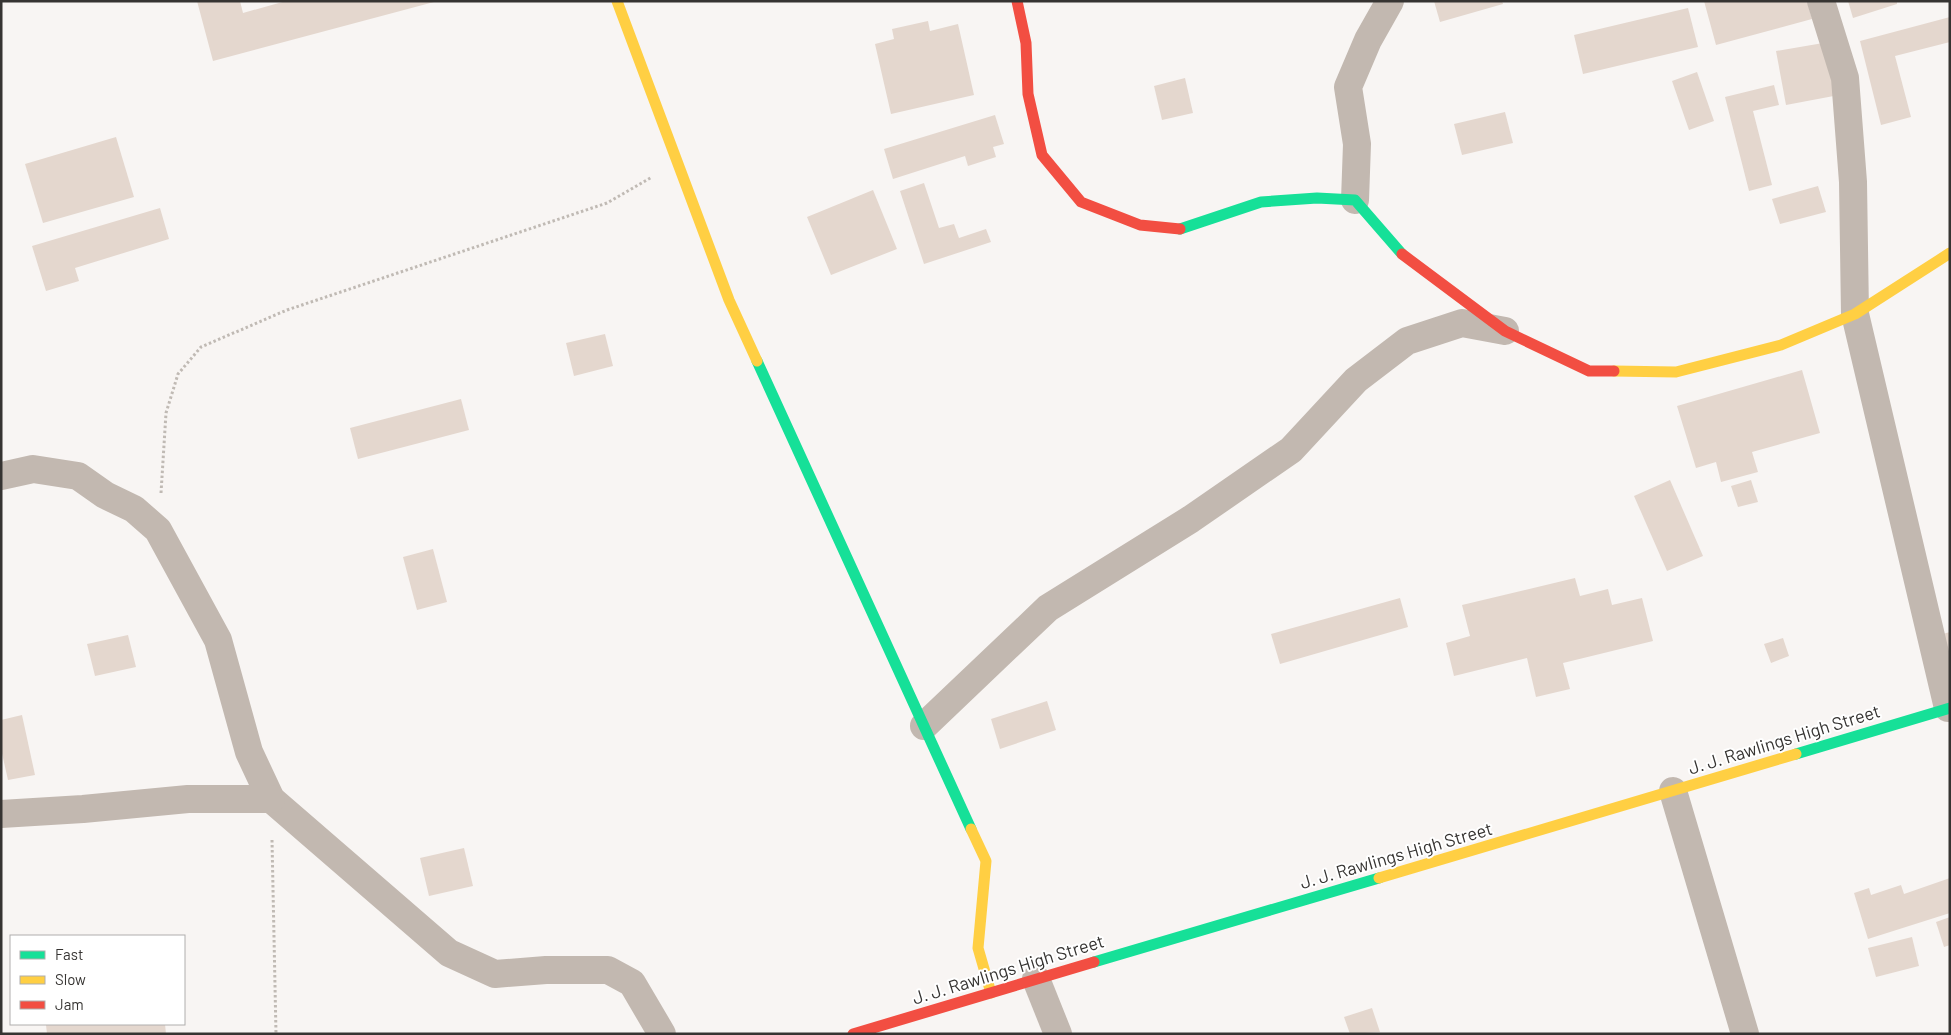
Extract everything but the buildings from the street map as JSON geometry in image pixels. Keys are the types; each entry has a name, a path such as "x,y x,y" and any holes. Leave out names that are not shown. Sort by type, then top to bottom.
{"street":[{"path":"617,1 729,300 986,861 978,948 991,992"},
{"path":"1017,1 1026,43 1028,94 1042,155 1081,202 1140,225 1179,229 1261,202 1317,198 1354,200 1401,252 1505,331 1589,371 1676,372 1781,345 1855,314 1950,253"},
{"path":"1354,200 1358,144 1348,86 1368,40 1390,1"},
{"path":"1821,1 1845,78 1853,182 1855,314 1949,708"},
{"path":"924,726 1048,608 1191,519 1291,450 1356,380 1407,341 1462,323 1505,331"},
{"path":"1,476 33,469 78,476 105,495 134,509 158,530 218,640 249,752 271,799 449,953 496,974 546,970 608,970 632,984 662,1034"},
{"name":"J. J. Rawlings High Street","path":"852,1034 1949,708"},
{"path":"1673,791 1745,1034"},
{"path":"1,814 83,809 188,799 271,799"},
{"path":"1036,979 1058,1034"}],"path":[{"path":"158,530 166,413 178,374 201,347 287,310 607,203 644,182 676,158"},
{"path":"271,799 276,1034"}],"traffic: fast":[{"path":"1180,229 1261,202 1317,198 1355,200 1402,254"},
{"path":"757,361 971,829"},
{"path":"1796,754 1950,708"},
{"path":"1094,962 1379,878"}],"traffic: slow":[{"path":"617,1 729,300 757,361"},
{"path":"1614,371 1676,372 1781,345 1855,314 1950,253"},
{"path":"1379,878 1796,754"},
{"path":"971,829 986,861 978,948 991,993"}],"traffic: jam":[{"path":"1017,1 1026,43 1028,94 1042,155 1081,202 1140,225 1180,229"},
{"path":"1402,254 1505,331 1589,371 1614,371"},
{"path":"853,1034 1094,962"}]}
